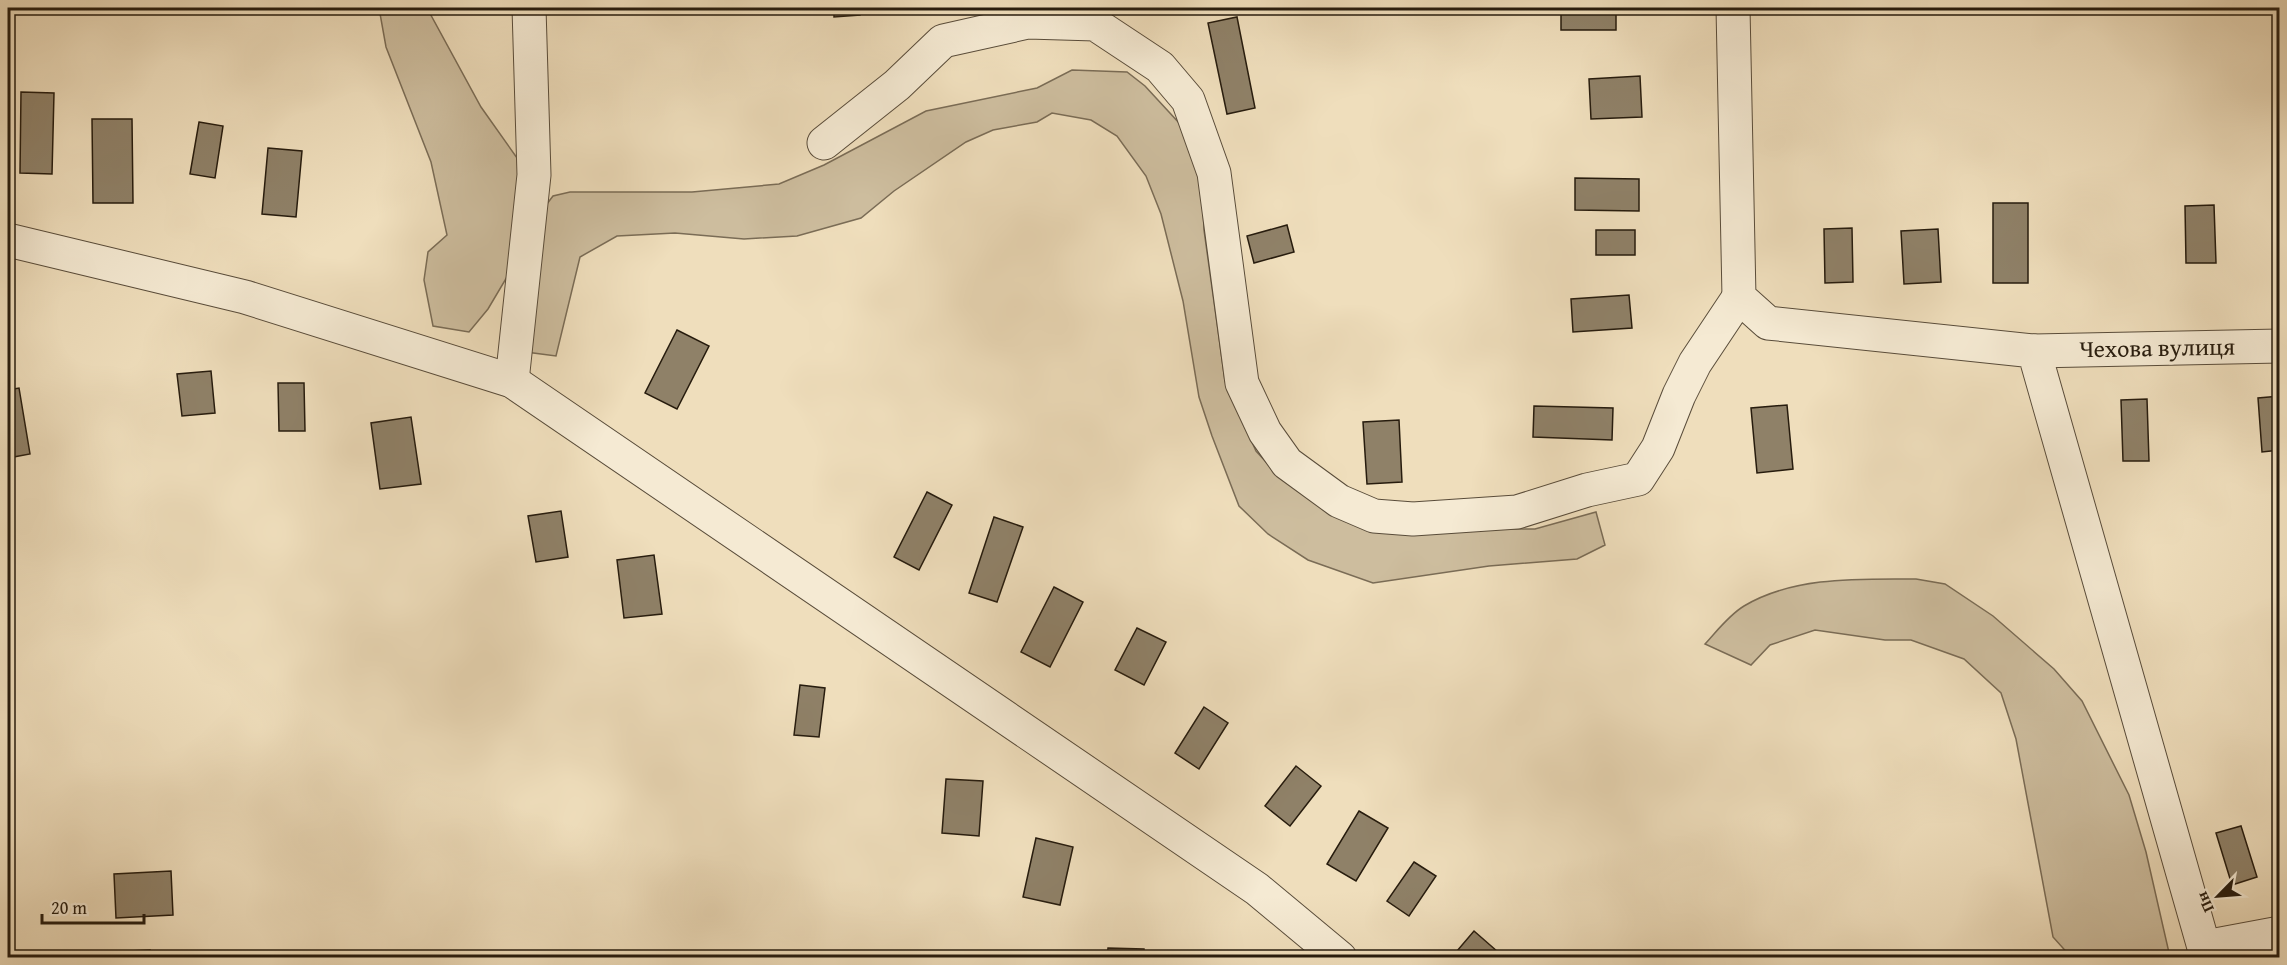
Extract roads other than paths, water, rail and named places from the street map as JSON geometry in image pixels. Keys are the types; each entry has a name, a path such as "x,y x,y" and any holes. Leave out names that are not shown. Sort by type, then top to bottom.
{"street":[{"path":"512,381 534,176 528,8"},
{"path":"824,143 897,85 943,41 1028,22 1095,24 1160,67 1188,100 1214,173 1242,383 1265,432 1287,463 1340,501 1374,516 1413,519 1517,512 1587,490 1638,479 1658,448 1679,394 1695,363 1739,297 1733,8"},
{"path":"8,240 245,297 512,381 1257,889 1340,957"},
{"name":"Чехова вулиця","path":"1739,297 1768,323 2034,351 2280,346"},
{"path":"2034,351 2206,952 2280,933"}]}
